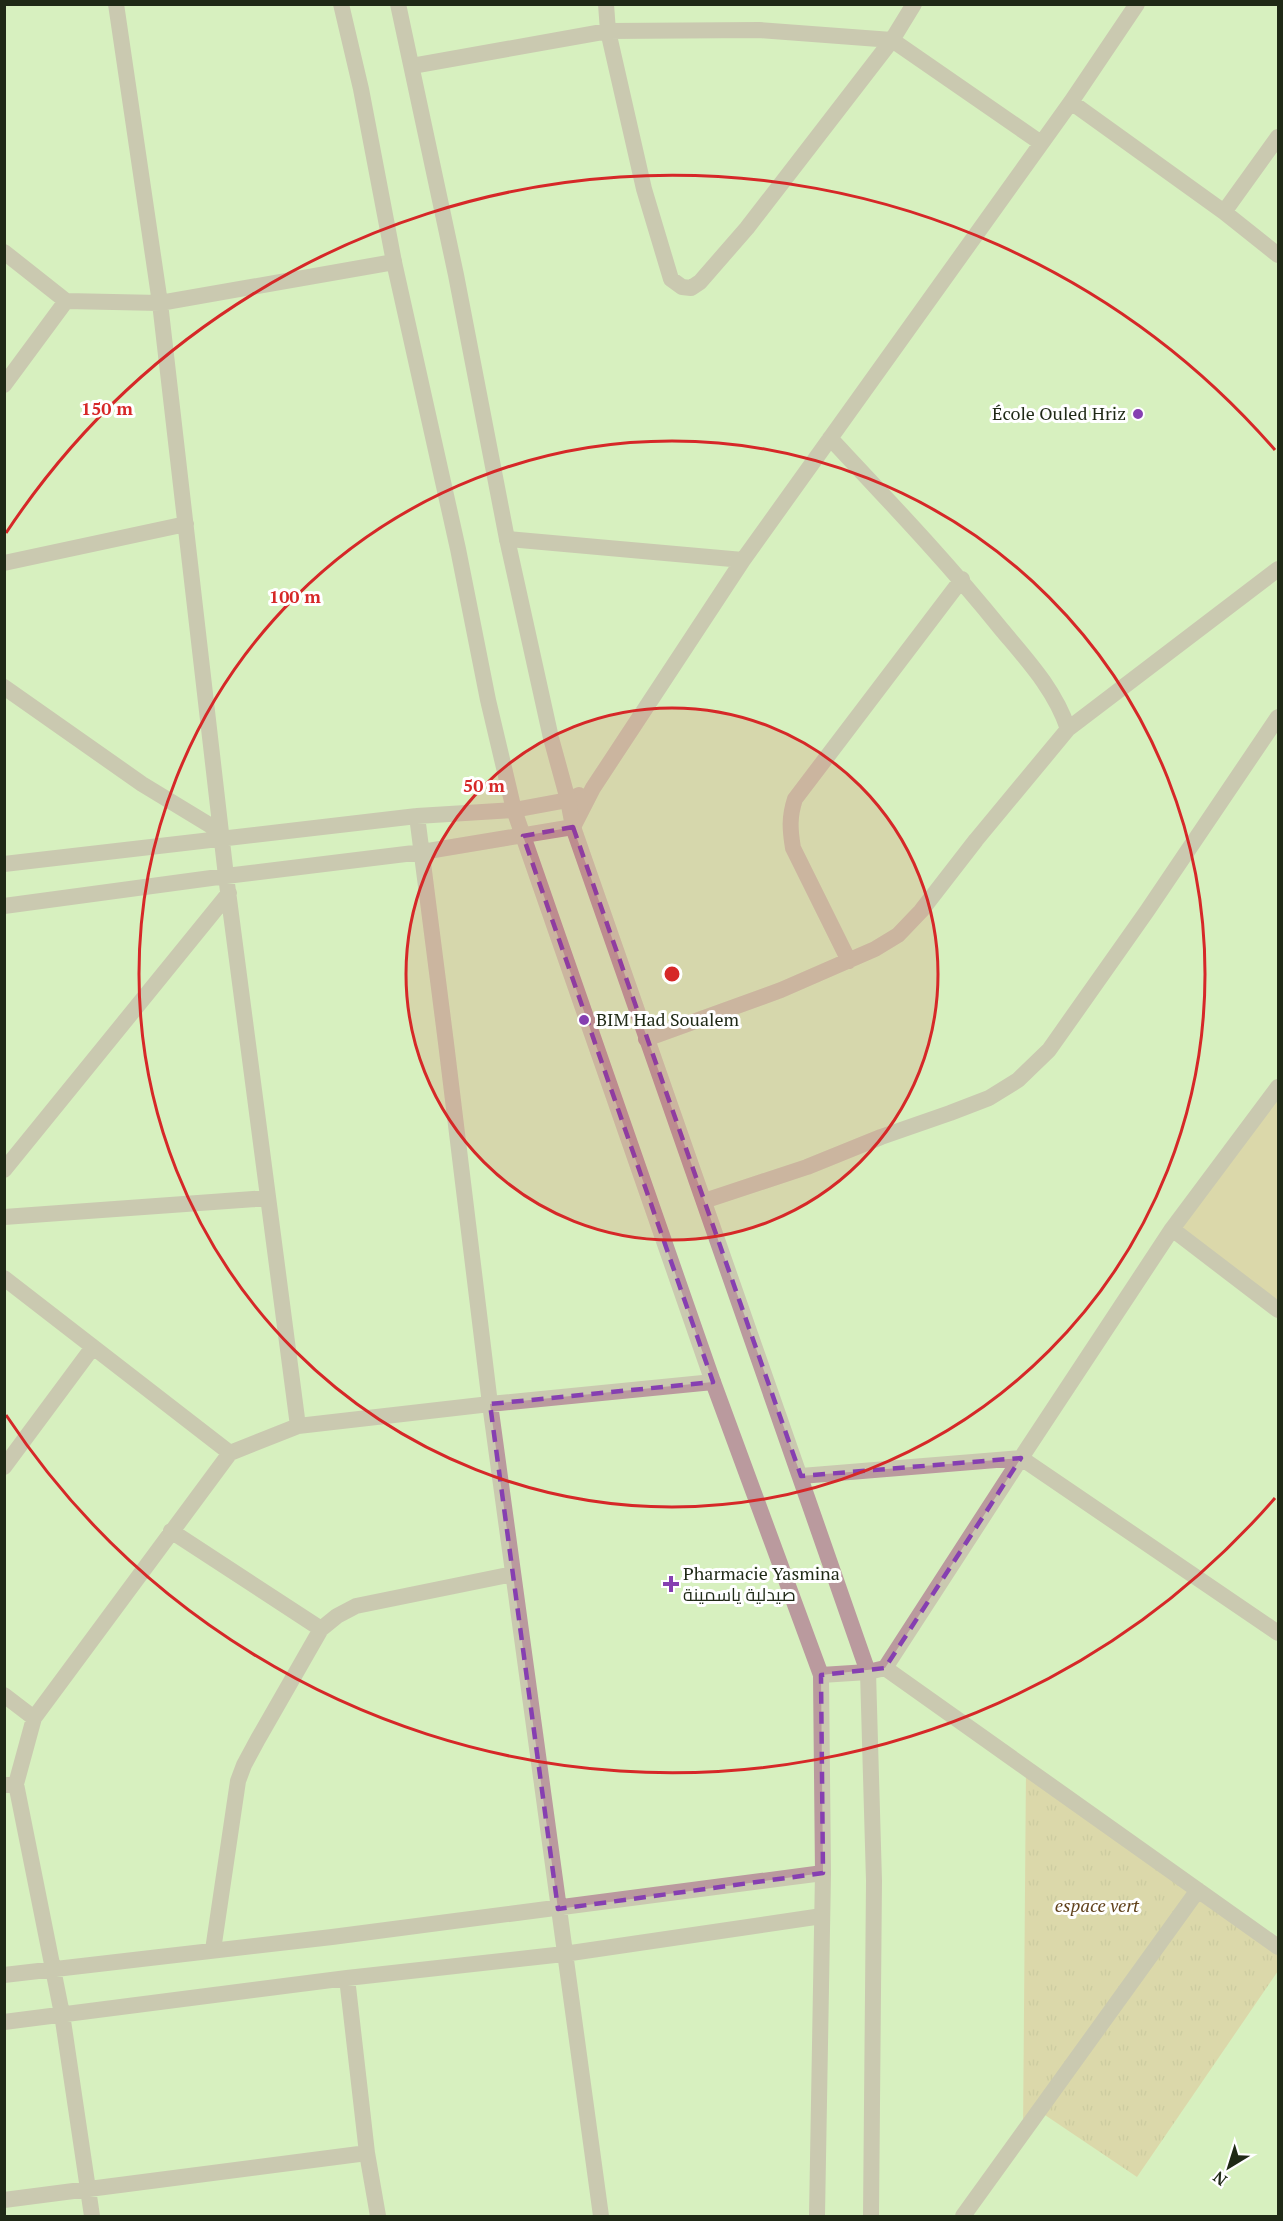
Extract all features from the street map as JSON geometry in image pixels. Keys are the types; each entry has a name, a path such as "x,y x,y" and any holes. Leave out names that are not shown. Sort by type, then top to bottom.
{"street":[{"path":"116,4 160,303 227,884 298,1426"},
{"path":"341,4 361,89 394,262 513,810 713,1382 821,1675 823,1873 817,2217"},
{"path":"398,4 456,275 507,539 573,827 868,1672 874,1881 871,2217"},
{"path":"606,4 608,31 644,189 671,279 682,287 691,288 700,282 747,228 892,40 914,4"},
{"path":"573,827 593,788 743,560 1071,102 1137,4"},
{"path":"412,66 608,31 759,30 892,40 1041,143"},
{"path":"1071,102 1224,212 1278,255"},
{"path":"1224,212 1278,137"},
{"path":"4,252 66,301 160,303 394,262"},
{"path":"4,385 66,301"},
{"path":"830,438 962,579 1043,680 1056,700 1068,729"},
{"path":"4,563 186,524"},
{"path":"507,539 743,560"},
{"path":"646,1039 781,990 875,949 898,935 921,911 976,840 1068,729 1278,569"},
{"path":"849,961 793,848 789,828 790,815 795,799 962,579"},
{"path":"4,687 142,784 222,835"},
{"path":"704,1201 807,1167 881,1137 989,1098 1018,1080 1049,1050 1147,911 1278,717"},
{"path":"4,864 222,835 417,816 513,810 568,800 593,788"},
{"path":"417,816 490,1404 601,2217"},
{"path":"4,906 227,884 573,827"},
{"path":"4,1170 227,884"},
{"path":"821,1675 868,1672 885,1668 1172,1229 1278,1087"},
{"path":"4,1217 268,1198"},
{"path":"1172,1229 1278,1310"},
{"path":"4,1278 230,1453"},
{"path":"4,1467 93,1347"},
{"path":"92,2217 54,1968 10,1785 34,1718 171,1531 230,1453 298,1426 713,1382"},
{"path":"801,1476 1021,1458 1278,1633"},
{"path":"171,1531 321,1629"},
{"path":"213,1950 238,1781 258,1739 321,1629 337,1616 357,1606 513,1574"},
{"path":"885,1668 1278,1947"},
{"path":"4,1695 34,1718"},
{"path":"4,1975 558,1908 823,1873"},
{"path":"963,2217 1198,1890"},
{"path":"4,2022 347,1978 564,1954 822,1916"},
{"path":"347,1978 378,2217"},
{"path":"4,2200 368,2153"}],"highlighted area":[{"path":"573,827 801,1476 1021,1458 885,1668 821,1675 823,1873 558,1909 490,1404 713,1382 523,836"}],"green space":[{"path":"1278,1087 1278,1306 1172,1229"},
{"name":"espace vert","path":"1026,1767 1278,1947 1278,1971 1137,2177 1039,2111 1023,2132"}],"place":[{"name":"École Ouled Hriz","path":"1138,414"},
{"name":"BIM Had Soualem","path":"584,1020"},
{"name":"Pharmacie Yasmina صيدلية ياسمينة","path":"671,1584"}]}
